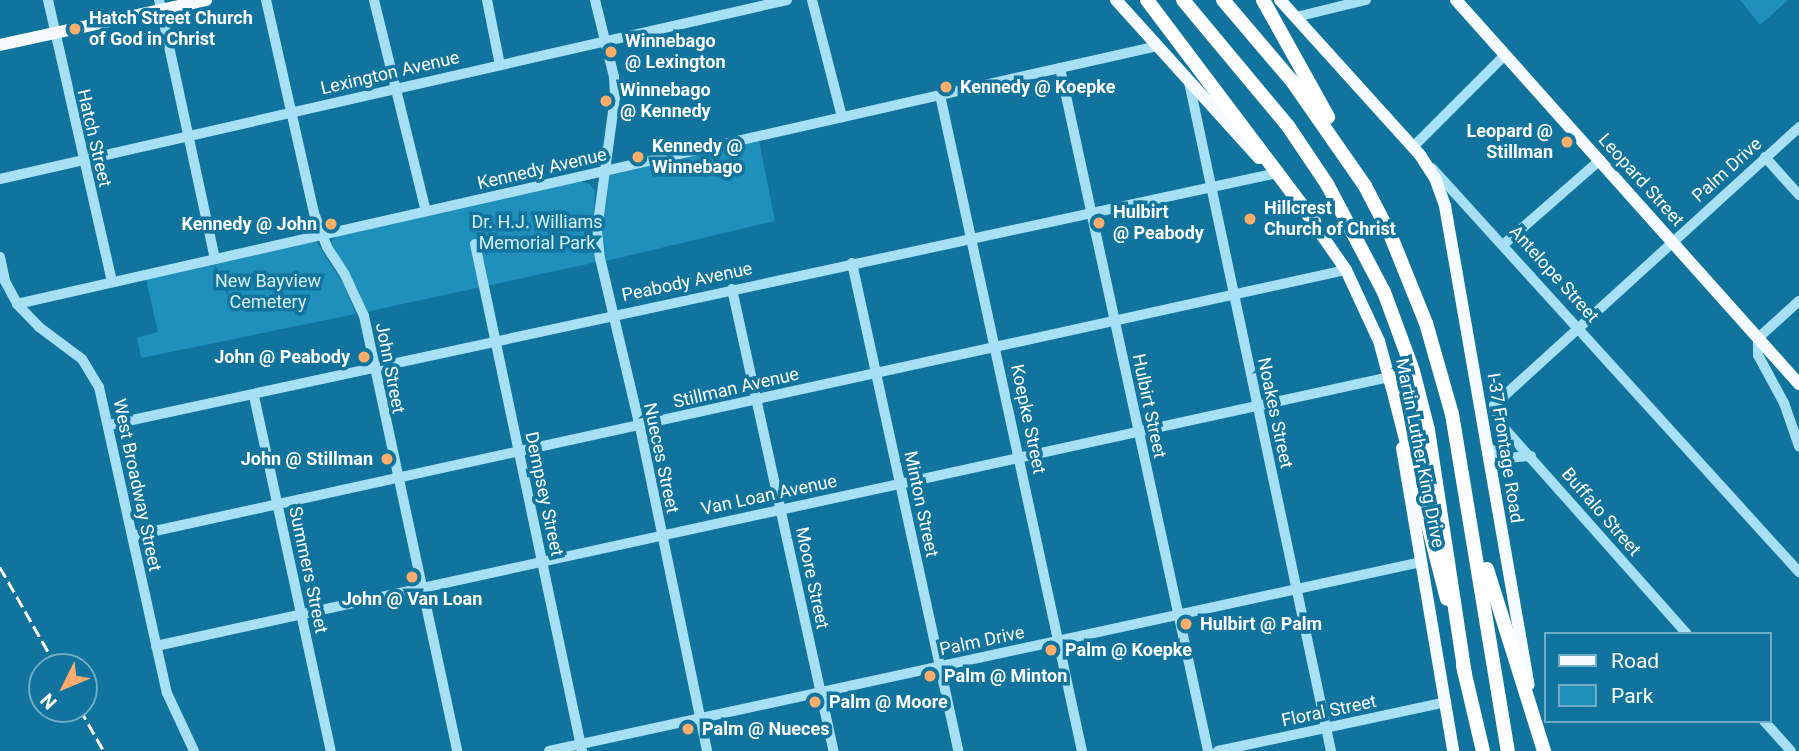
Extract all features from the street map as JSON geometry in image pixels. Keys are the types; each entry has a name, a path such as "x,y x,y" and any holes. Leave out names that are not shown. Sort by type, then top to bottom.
{"highway":[{"path":"1147,0 1314,222"},
{"path":"1176,0 1206,27"},
{"path":"1183,0 1288,126 1327,184 1384,292 1413,371 1429,430 1465,674"},
{"path":"1223,0 1292,81 1365,186"},
{"path":"1263,0 1390,234 1426,323 1440,365 1486,567 1544,751"},
{"path":"1390,377 1483,751"},
{"path":"1460,454 1508,751"}],"main road":[{"path":"0,46 159,5 206,0"},
{"name":"Martin Luther King Drive","path":"1116,0 1314,222 1346,270 1379,341 1390,377 1453,751"},
{"name":"Antelope Street","path":"1280,0 1416,151"},
{"name":"Leopard Street","path":"1456,0 1799,384"},
{"name":"I-37 Frontage Road","path":"1416,151 1435,178 1451,225 1522,652 1544,751"}],"street":[{"name":"Hatch Street","path":"48,0 82,160 112,282"},
{"name":"John Street","path":"266,0 321,234 364,316 396,477 457,751"},
{"path":"374,0 426,211"},
{"path":"487,0 500,65"},
{"name":"Nueces Street","path":"595,0 614,76 615,97 597,230 600,258 640,426 707,751"},
{"name":"Lexington Avenue","path":"0,179 787,0"},
{"path":"812,0 842,117"},
{"path":"1296,17 1366,0"},
{"path":"159,5 215,259"},
{"name":"Kennedy Avenue","path":"17,304 1157,46"},
{"path":"1416,151 1505,55"},
{"name":"Hulbirt Street","path":"1060,68 1208,751"},
{"name":"Noakes Street","path":"1189,81 1331,751"},
{"name":"Koepke Street","path":"940,95 1082,751"},
{"name":"Palm Drive","path":"1494,410 1497,400 1799,127"},
{"name":"Antelope Street","path":"1416,151 1504,244 1799,572"},
{"path":"1765,157 1799,195"},
{"path":"1504,244 1600,160"},
{"name":"Peabody Avenue","path":"109,425 254,396 614,314 1273,174"},
{"name":"Dempsey Street","path":"475,244 581,748"},
{"name":"West Broadway Street","path":"0,257 5,281 17,304 38,327 82,359 99,387 167,693 194,751"},
{"name":"Minton Street","path":"852,263 958,751"},
{"name":"Stillman Avenue","path":"132,536 1346,270"},
{"name":"Moore Street","path":"732,289 834,751"},
{"path":"1798,436 1758,355 1758,338 1799,301"},
{"name":"Van Loan Avenue","path":"156,646 421,586 1390,377"},
{"name":"Summers Street","path":"254,396 331,751"},
{"name":"Buffalo Street","path":"1494,410 1498,421 1685,632"},
{"path":"1487,447 1507,458 1531,456"},
{"path":"1492,481 1496,469 1507,458"},
{"name":"Palm Drive","path":"548,751 581,748 700,718 1422,562"},
{"name":"Floral Street","path":"1218,751 1446,702"},
{"path":"1766,723 1791,751"}],"green space":[{"path":"1740,0 1788,0 1760,25"},
{"path":"759,141 775,221 606,261 602,229 610,175"},
{"name":"Dr. H.J. Williams Memorial Park","path":"579,181 590,184 595,191 593,234 597,262 366,312 358,290 331,243 334,237"},
{"name":"New Bayview Cemetery","path":"316,241 344,285 356,314 141,358 137,338 158,332 146,279"}],"railway":[{"path":"0,567 49,653"},
{"path":"88,723 104,751"}],"place":[{"name":"Hatch Street Church of God in Christ","path":"75,29"},
{"name":"Winnebago @ Lexington","path":"611,52"},
{"name":"Kennedy @ Koepke","path":"946,87"},
{"name":"Winnebago @ Kennedy","path":"606,101"},
{"name":"Leopard @ Stillman","path":"1567,142"},
{"name":"Kennedy @ Winnebago","path":"638,157"},
{"name":"Hillcrest Church of Christ","path":"1250,219"},
{"name":"Hulbirt @ Peabody","path":"1099,223"},
{"name":"Kennedy @ John","path":"331,224"},
{"name":"John @ Peabody","path":"364,357"},
{"name":"John @ Stillman","path":"387,459"},
{"name":"John @ Van Loan","path":"412,577"},
{"name":"Hulbirt @ Palm","path":"1186,624"},
{"name":"Palm @ Koepke","path":"1051,650"},
{"name":"Palm @ Minton","path":"930,676"},
{"name":"Palm @ Moore","path":"815,702"},
{"name":"Palm @ Nueces","path":"688,729"}]}
